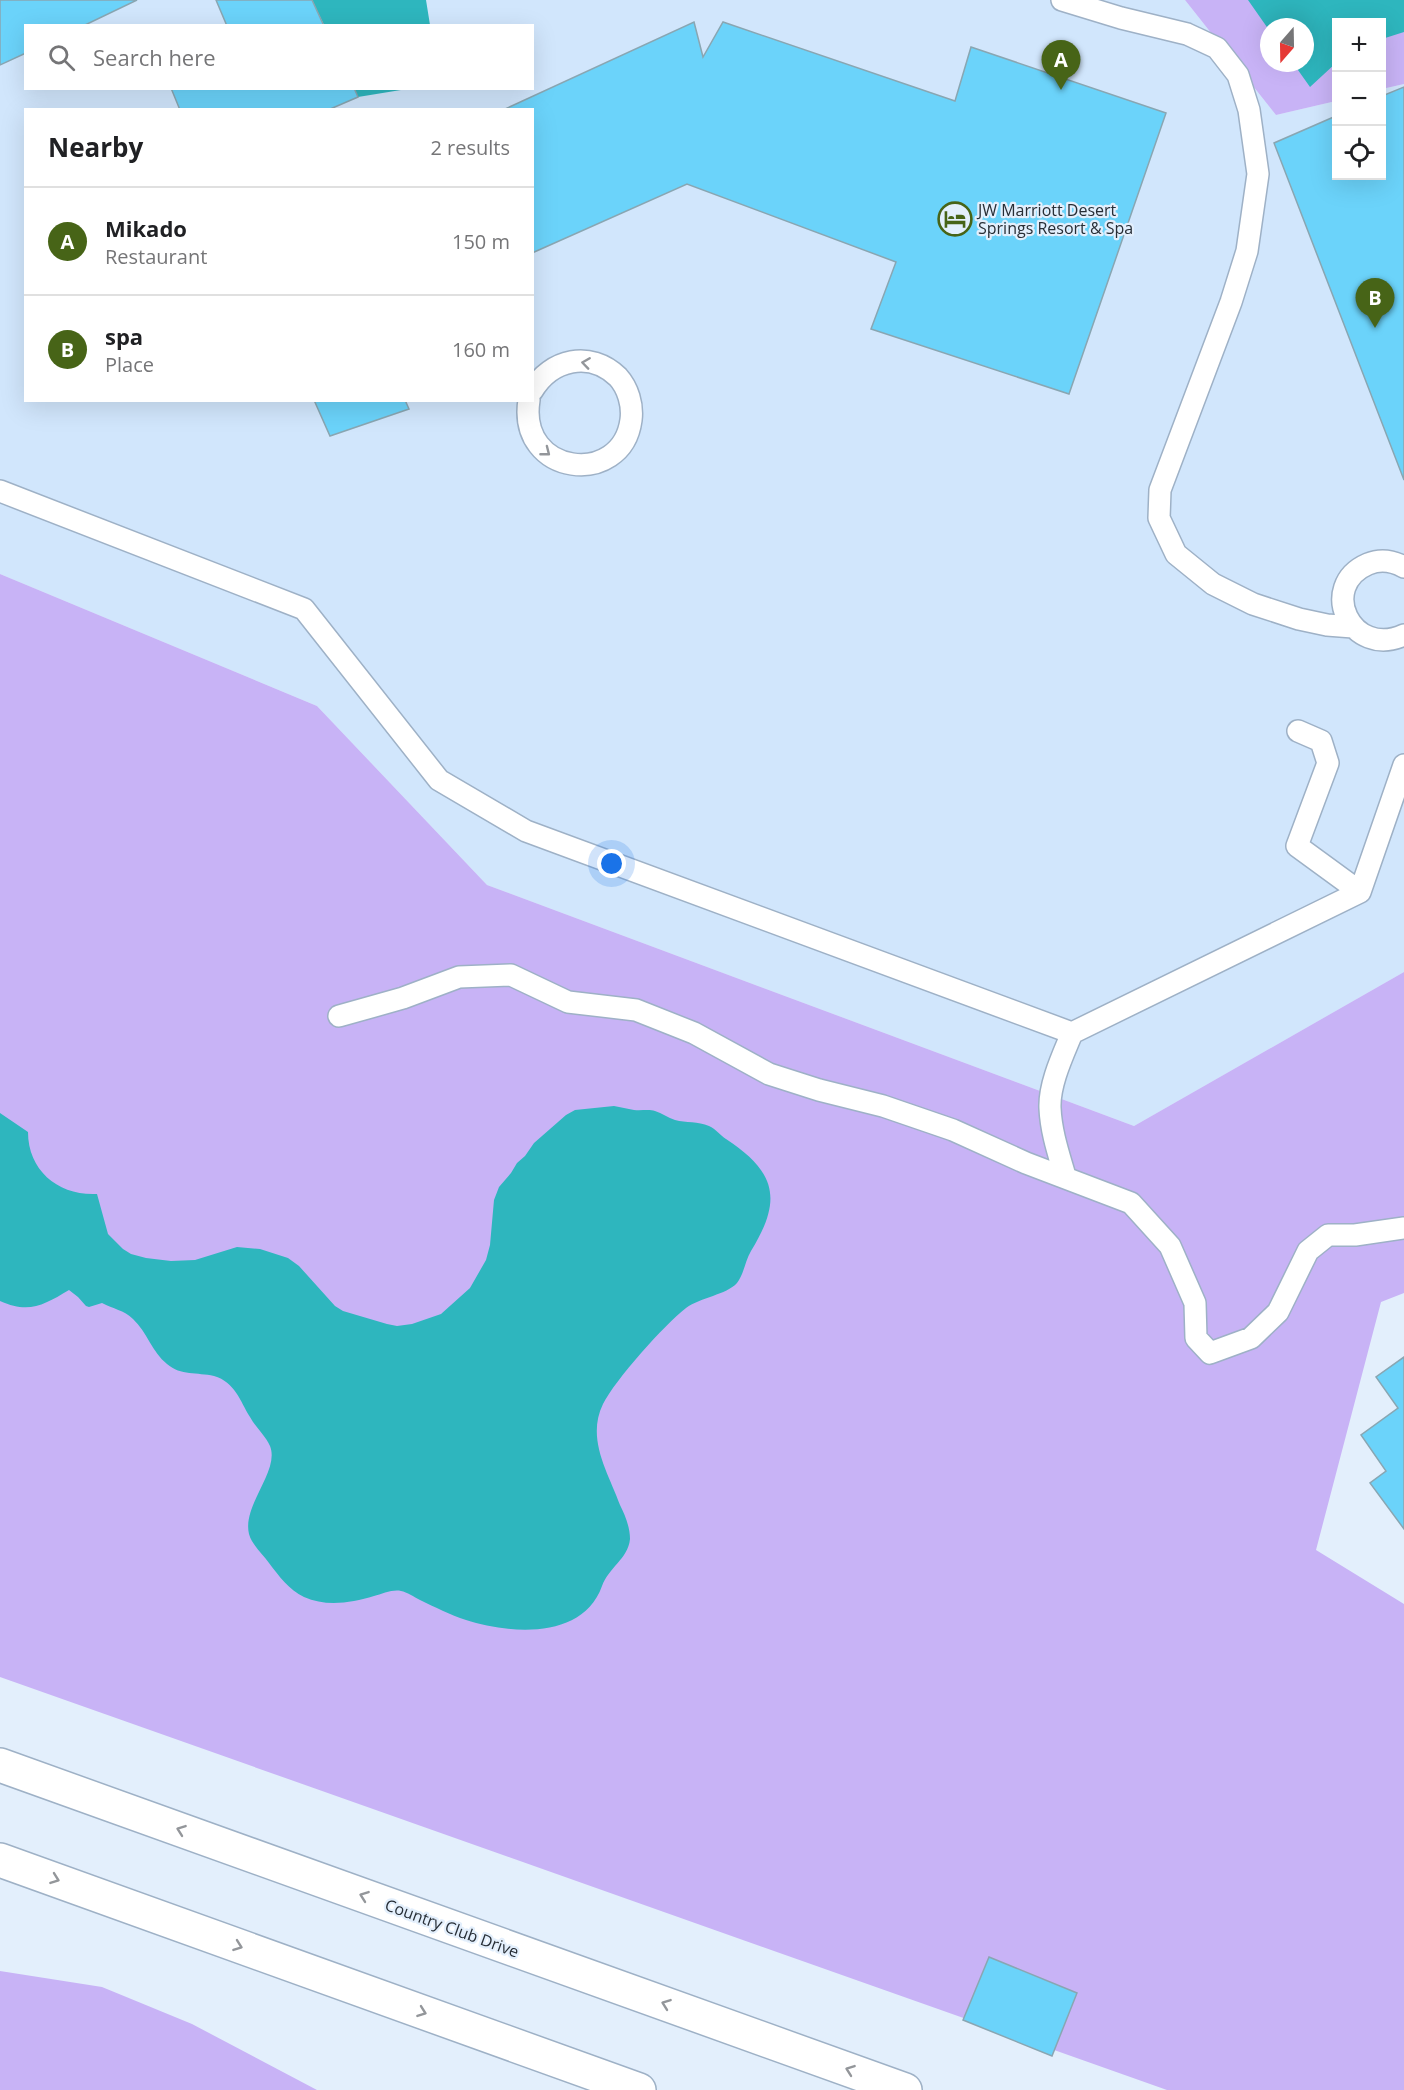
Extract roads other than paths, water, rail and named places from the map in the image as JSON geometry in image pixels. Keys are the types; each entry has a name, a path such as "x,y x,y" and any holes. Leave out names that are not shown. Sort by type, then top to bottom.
{"main road":[{"name":"Country Club Drive","path":"0,1766 905,2090"},
{"path":"0,1860 639,2090"}],"lane":[{"path":"1062,0 1121,18 1188,34 1217,48 1238,75 1249,110 1258,174 1247,251 1231,302 1160,490 1159,518 1176,554 1213,584 1253,604 1299,619 1327,625 1353,627"},
{"path":"529,402 527,413 530,431 538,445 549,456 563,463 579,465 595,463 609,456 621,446 630,430 632,412 628,394 619,379 605,367 588,361 570,361 553,368 539,380 534,388"},
{"path":"0,491 304,609 439,780 526,831 1072,1033"},
{"path":"1404,567 1388,561 1374,562 1361,567 1351,576 1344,589 1342,602 1345,616 1363,636 1377,641 1390,641 1404,637"},
{"path":"1298,731 1321,741 1328,763 1297,846 1360,892"},
{"path":"1065,1176 1054,1138 1050,1107 1057,1070 1072,1033 1360,892 1404,765"},
{"path":"339,1016 403,998 459,977 511,975 568,1002 636,1010 694,1033 769,1074 819,1090 883,1106 943,1126 1026,1163 1131,1203 1170,1246 1195,1303 1196,1338 1210,1353 1251,1338 1278,1312 1308,1251 1328,1235 1354,1235 1404,1228"}],"water":[{"path":"312,0 426,0 430,24 324,24"},
{"path":"1248,0 1404,0 1404,32 1386,38 1386,18 1332,18 1332,67 1310,87 1299,72 1314,72 1314,18 1261,18"},
{"path":"354,90 401,90 358,97"},
{"path":"614,1106 634,1110 653,1110 675,1120 701,1123 711,1127 756,1163 769,1188 770,1201 768,1216 737,1283 692,1304 677,1316 629,1367 603,1404 598,1417 598,1443 605,1468 627,1521 630,1539 626,1552 605,1580 593,1604 579,1616 562,1624 523,1630 484,1625 454,1616 406,1592 398,1591 339,1603 321,1602 304,1597 289,1587 250,1538 248,1523 272,1456 268,1442 252,1421 232,1387 214,1376 172,1368 157,1354 138,1324 130,1316 102,1303 86,1306 69,1290 36,1306 20,1307 0,1301 0,1113 28,1132 33,1158 48,1178 58,1186 70,1191 97,1194 108,1234 131,1254 171,1261 195,1260 237,1247 260,1249 288,1258 299,1266 335,1306 343,1311 397,1326 412,1324 441,1314 470,1288 486,1260 490,1245 494,1200 499,1187 534,1143 575,1110"}],"place":[{"name":"Mikado","path":"1061,90"},
{"name":"JW Marriott Desert Springs Resort & Spa","path":"955,219"},
{"name":"spa","path":"1375,328"}]}
